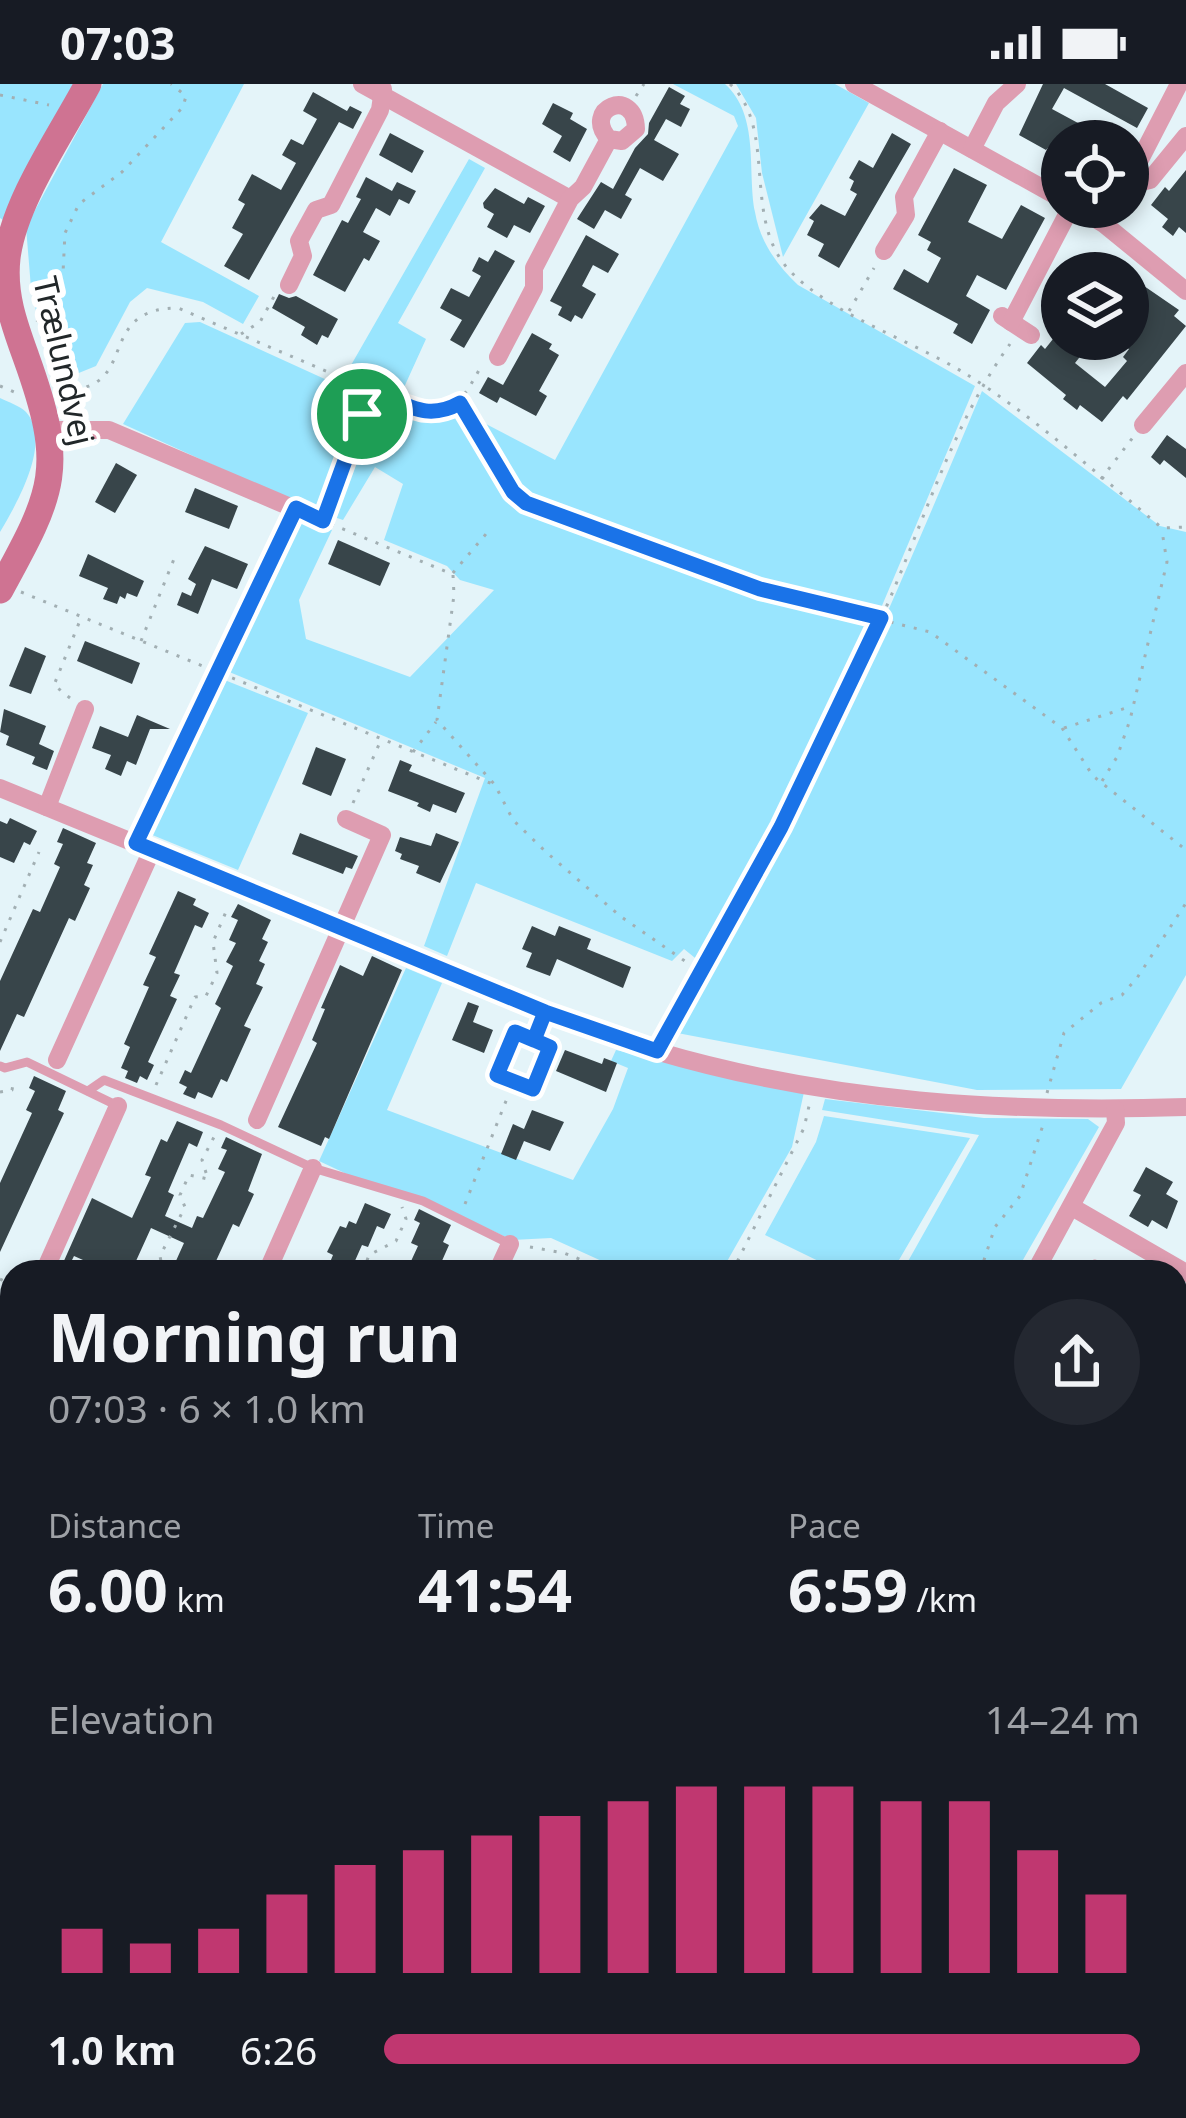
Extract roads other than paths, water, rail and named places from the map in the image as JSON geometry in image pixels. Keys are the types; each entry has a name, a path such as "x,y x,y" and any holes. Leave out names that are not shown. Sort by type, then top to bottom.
{"street":[{"name":"Trælundvej","path":"2,587 43,509 51,466 49,430 40,397 24,351 6,319 6,231 88,84"},
{"path":"362,84 383,90 570,199"},
{"path":"854,84 1041,187"},
{"path":"972,149 996,104 1017,84"},
{"path":"1149,143 1179,84"},
{"path":"289,285 303,256 299,241 316,210 331,205 380,110 383,90"},
{"path":"884,251 906,214 904,196 940,131"},
{"path":"1149,180 1186,136"},
{"path":"498,357 535,288 534,268 609,139"},
{"path":"1016,325 1063,228"},
{"path":"1122,228 1186,291"},
{"path":"1143,425 1186,373"},
{"path":"49,430 109,430 296,508"},
{"path":"47,807 85,709"},
{"path":"0,788 545,1012 657,1051 914,1101 1042,1109 1186,1107"},
{"path":"257,1120 382,835 346,819"},
{"path":"57,1060 144,846"},
{"path":"534,1040 545,1012"},
{"path":"515,1032 534,1040 550,1047 533,1089 497,1075 515,1032"},
{"path":"49,1260 118,1106"},
{"path":"1042,1260 1116,1124 1115,1109"},
{"path":"272,1260 313,1168"},
{"path":"1072,1207 1158,1260"},
{"path":"503,1260 510,1244"}],"lane":[{"path":"0,1066 27,1062 118,1106"},
{"path":"88,1091 104,1080 221,1125 313,1168 460,1217 510,1244"}]}
